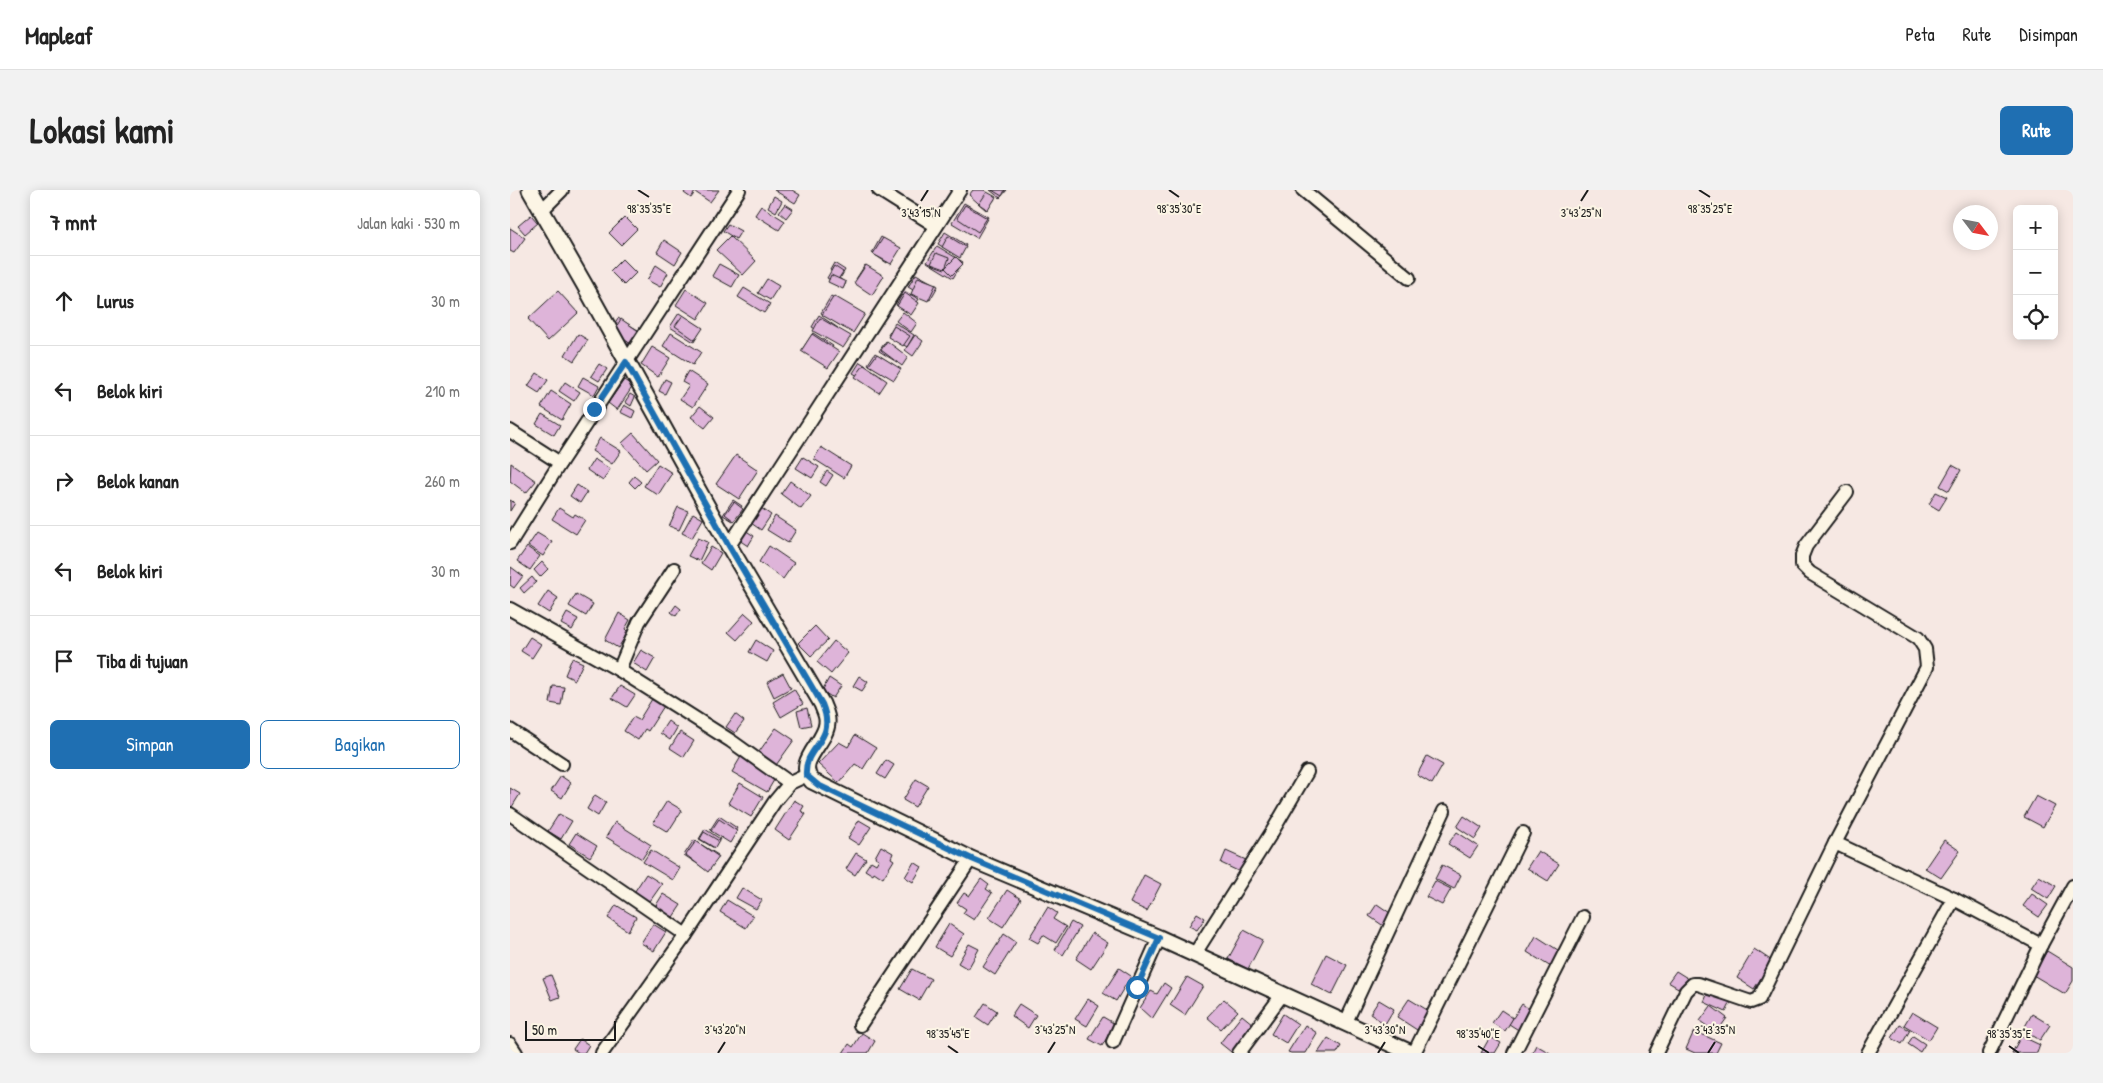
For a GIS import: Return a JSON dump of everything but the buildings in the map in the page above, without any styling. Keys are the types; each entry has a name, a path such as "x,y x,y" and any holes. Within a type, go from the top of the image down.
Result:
{"street":[{"path":"530,190 729,546 822,704 827,717 827,725 811,755 806,775"},
{"path":"542,210 562,190"},
{"path":"510,543 560,463 739,190"},
{"path":"879,190 936,226"},
{"path":"729,546 960,190"},
{"path":"1303,190 1409,278"},
{"path":"510,431 560,463"},
{"path":"1656,1053 1686,991 1693,984 1751,1002 1759,999 1836,843 1927,667 1925,649 1918,638 1810,573 1802,565 1802,556 1806,546 1847,492"},
{"path":"619,670 639,622 674,569"},
{"path":"510,610 619,670 731,741 790,784"},
{"path":"510,730 562,764"},
{"path":"1194,955 1272,832 1307,772"},
{"path":"602,1053 686,936 775,801 790,784 806,775"},
{"path":"806,775 818,785 972,859 1159,938 1412,1053 1522,833"},
{"path":"1346,1022 1444,811"},
{"path":"510,814 686,936"},
{"path":"1836,843 1954,898 2041,945"},
{"path":"860,1025 972,859"},
{"path":"1989,1053 2041,945 2073,886"},
{"path":"1868,1053 1954,898"},
{"path":"1514,1053 1583,917"},
{"path":"1113,1042 1159,938"},
{"path":"1239,1053 1282,995"},
{"path":"510,1044 516,1053"}],"route":[{"path":"594,409 626,362 729,546 822,704 827,717 827,725 811,755 806,775 818,785 972,859 1159,938 1137,987"}]}
